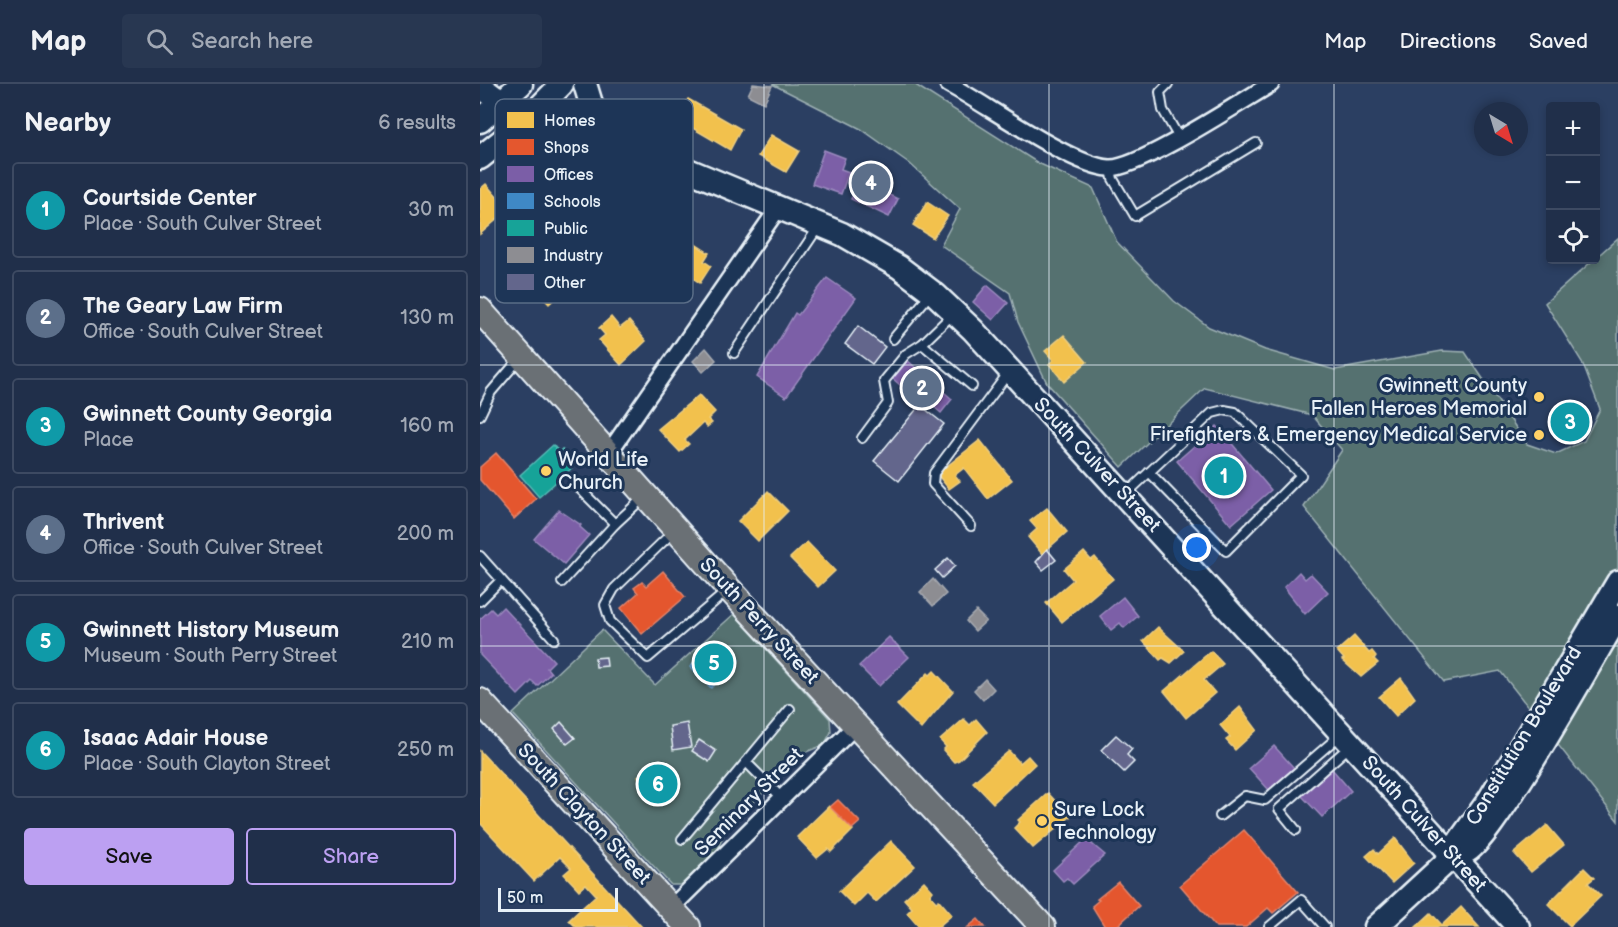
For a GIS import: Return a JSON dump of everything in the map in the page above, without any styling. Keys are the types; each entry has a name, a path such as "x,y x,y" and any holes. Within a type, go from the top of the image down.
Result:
{"main road":[{"name":"South Perry Street","path":"480,310 729,589 1043,927"},
{"name":"South Clayton Street","path":"480,701 688,927"}],"street":[{"path":"505,99 521,84"},
{"path":"547,99 562,84"},
{"path":"585,84 590,99"},
{"path":"948,84 1082,162 1111,169 1136,161 1271,84"},
{"path":"480,86 498,99"},
{"path":"480,121 495,108"},
{"path":"480,158 495,146"},
{"name":"South Culver Street","path":"693,172 820,224 899,267 955,312 1518,927"},
{"path":"608,454 779,207"},
{"name":"Constitution Boulevard","path":"1454,855 1460,840 1489,800 1618,582"},
{"name":"Constitution Boulevard","path":"1454,855 1471,850 1495,819 1618,616"},
{"name":"Seminary Street","path":"671,908 784,800 856,725"},
{"path":"1376,927 1454,855"}],"lane":[{"path":"1168,84 1160,92 1163,110 1179,138"},
{"path":"1111,169 1113,179 1136,216 1256,143"},
{"path":"734,353 820,224"},
{"path":"893,339 932,292"},
{"path":"862,438 888,403 884,381 906,354 922,344 955,312"},
{"path":"922,344 972,386"},
{"path":"480,414 491,392 521,357"},
{"path":"971,526 933,484 934,473 1010,371"},
{"path":"1124,496 1149,472 1212,413 1224,410 1235,411 1301,475 1226,551 1149,472"},
{"path":"576,484 615,524"},
{"path":"562,582 615,524 646,496"},
{"path":"676,529 614,589 605,605 610,621 648,658 729,589"},
{"path":"480,556 554,639"},
{"path":"480,601 501,580"},
{"path":"682,839 790,709"},
{"path":"1220,816 1245,796 1265,800 1347,739"},
{"path":"1296,830 1279,809 1347,739"},
{"path":"746,762 784,800"},
{"path":"1269,927 1301,900 1325,927"}],"green space":[{"path":"772,84 914,84 1038,163 1093,188 1117,242 1174,301 1209,327 1265,350 1335,370 1442,351 1465,352 1527,444 1556,454 1584,441 1600,409 1582,362 1545,303 1589,264 1600,264 1600,254 1618,238 1618,821 1500,671 1444,682 1304,507 1342,450 1312,415 1205,388 1122,467 1047,383 1018,322 1010,293 941,245 960,209 909,163 861,129"},
{"path":"734,614 830,719 831,732 824,745 801,754 725,831 718,849 686,882 682,885 671,885 513,714 602,630 655,685"}],"building: Homes":[{"path":"693,102 741,129 730,150 693,128"},
{"path":"771,135 799,151 786,172 758,156"},
{"path":"486,184 495,195 495,221 480,234 480,189"},
{"path":"927,202 948,216 933,238 913,225"},
{"path":"693,243 709,253 704,261 711,266 700,283 693,278"},
{"path":"611,317 620,328 629,321 646,341 621,365 599,340 605,335 599,328"},
{"path":"1064,335 1087,362 1064,382 1049,364 1053,360 1045,351"},
{"path":"699,395 715,412 708,419 712,423 707,427 703,423 685,440 689,444 680,452 658,429"},
{"path":"980,440 1012,480 988,499 964,468 955,475 960,481 949,489 937,474"},
{"path":"768,491 788,511 758,541 738,521"},
{"path":"1047,508 1067,532 1042,554 1028,537 1037,529 1030,521"},
{"path":"807,542 835,571 818,587 790,558"},
{"path":"1084,552 1091,560 1095,557 1113,579 1062,622 1046,603 1073,580 1064,569"},
{"path":"1158,627 1184,651 1171,663 1163,658 1160,660 1143,641"},
{"path":"1354,636 1369,653 1372,651 1378,663 1361,677 1342,660 1344,659 1337,651"},
{"path":"1211,651 1223,664 1204,680 1215,693 1186,718 1164,691"},
{"path":"934,671 953,691 921,729 897,705 928,673 930,675"},
{"path":"1401,678 1415,698 1396,716 1379,697"},
{"path":"1240,707 1257,730 1235,750 1226,740 1230,737 1220,725"},
{"path":"964,719 970,725 976,719 987,732 959,760 954,762 943,750 946,747 940,740"},
{"path":"480,751 642,927 576,927 569,920 596,895 586,884 579,890 564,874 571,868 560,857 534,881 480,823"},
{"path":"1009,751 1020,763 1028,756 1035,764 993,803 973,782"},
{"path":"661,762 678,792 655,806 638,776"},
{"name":"Sure Lock Technology","path":"1048,793 1070,817 1033,848 1014,828 1020,822 1018,820"},
{"path":"829,806 853,830 831,852 828,849 817,858 797,837"},
{"path":"1547,825 1564,845 1531,872 1514,853"},
{"path":"1395,838 1414,863 1392,883 1366,856 1374,849 1378,854"},
{"path":"891,841 915,866 876,902 867,893 854,906 839,891"},
{"path":"1584,868 1594,878 1588,883 1601,896 1570,926 1548,904"},
{"path":"924,881 933,891 930,895 936,902 939,900 952,915 938,927 919,927 907,913 912,908 904,899"},
{"path":"1461,907 1479,927 1416,927 1431,913 1442,925"}],"building: Shops":[{"path":"496,453 536,499 514,519 480,480 480,467"},
{"path":"663,571 685,597 642,634 621,608 638,593 634,588 642,582 646,586"},
{"path":"838,800 860,822 852,829 830,807"},
{"path":"1244,830 1298,892 1273,913 1268,908 1246,927 1216,927 1180,885"},
{"path":"1118,882 1139,906 1117,926 1105,927 1092,906"},
{"path":"978,919 985,927 968,927"}],"building: Offices":[{"path":"824,150 845,158 841,169 849,172 841,194 812,184"},
{"path":"867,165 888,175 881,191 898,199 889,217 851,199"},
{"path":"827,278 856,298 786,397 757,377 795,313 798,315"},
{"path":"987,285 1008,303 993,320 973,302"},
{"path":"907,360 952,399 941,413 927,401 923,405 892,378"},
{"path":"1217,426 1271,490 1231,525 1177,461"},
{"path":"559,510 581,525 580,527 589,535 564,564 534,539"},
{"path":"1299,572 1305,579 1311,574 1328,592 1305,614 1284,587"},
{"path":"1123,597 1138,616 1124,628 1120,623 1111,630 1100,616"},
{"path":"503,607 554,661 547,668 551,673 537,686 532,681 518,695 480,655 480,619 491,609 496,614"},
{"path":"889,637 909,657 879,686 859,666"},
{"path":"1274,746 1294,768 1269,790 1249,768"},
{"path":"1332,769 1351,791 1322,817 1302,796"},
{"path":"1086,839 1105,855 1073,884 1067,878 1063,881 1053,870"}],"building: Schools":[{"path":"719,639 739,660 711,688 690,667"}],"building: Public":[{"name":"World Life Church","path":"553,445 559,452 562,449 573,467 539,497 520,475"}],"building: Industry":[{"path":"753,84 772,86 764,103 748,95"},
{"path":"706,348 716,360 703,372 693,361"},
{"path":"933,579 946,594 933,606 920,592"},
{"path":"976,611 986,621 975,631 966,621"},
{"path":"985,679 994,689 983,700 974,690"}],"building: Other":[{"path":"858,326 885,347 872,364 845,344"},
{"path":"920,405 944,424 899,481 874,461"},
{"path":"1047,549 1056,560 1043,570 1036,562"},
{"path":"948,558 955,566 942,578 935,570"},
{"path":"606,657 607,666 596,667 595,658"},
{"path":"561,722 575,738 567,744 554,729"},
{"path":"687,723 691,747 673,750 670,726"},
{"path":"1116,735 1132,749 1127,755 1134,762 1124,772 1101,750"},
{"path":"699,740 716,751 709,762 692,751"}],"place":[{"name":"Thrivent","path":"871,183"},
{"name":"The Geary Law Firm","path":"922,388"},
{"name":"Gwinnett County Fallen Heroes Memorial","path":"1539,397"},
{"name":"Gwinnett County Georgia","path":"1570,422"},
{"name":"Firefighters & Emergency Medical Service","path":"1539,435"},
{"name":"World Life Church","path":"546,471"},
{"name":"Courtside Center","path":"1224,476"},
{"name":"Gwinnett History Museum","path":"714,663"},
{"name":"Isaac Adair House","path":"658,784"},
{"name":"Sure Lock Technology","path":"1042,821"}]}
